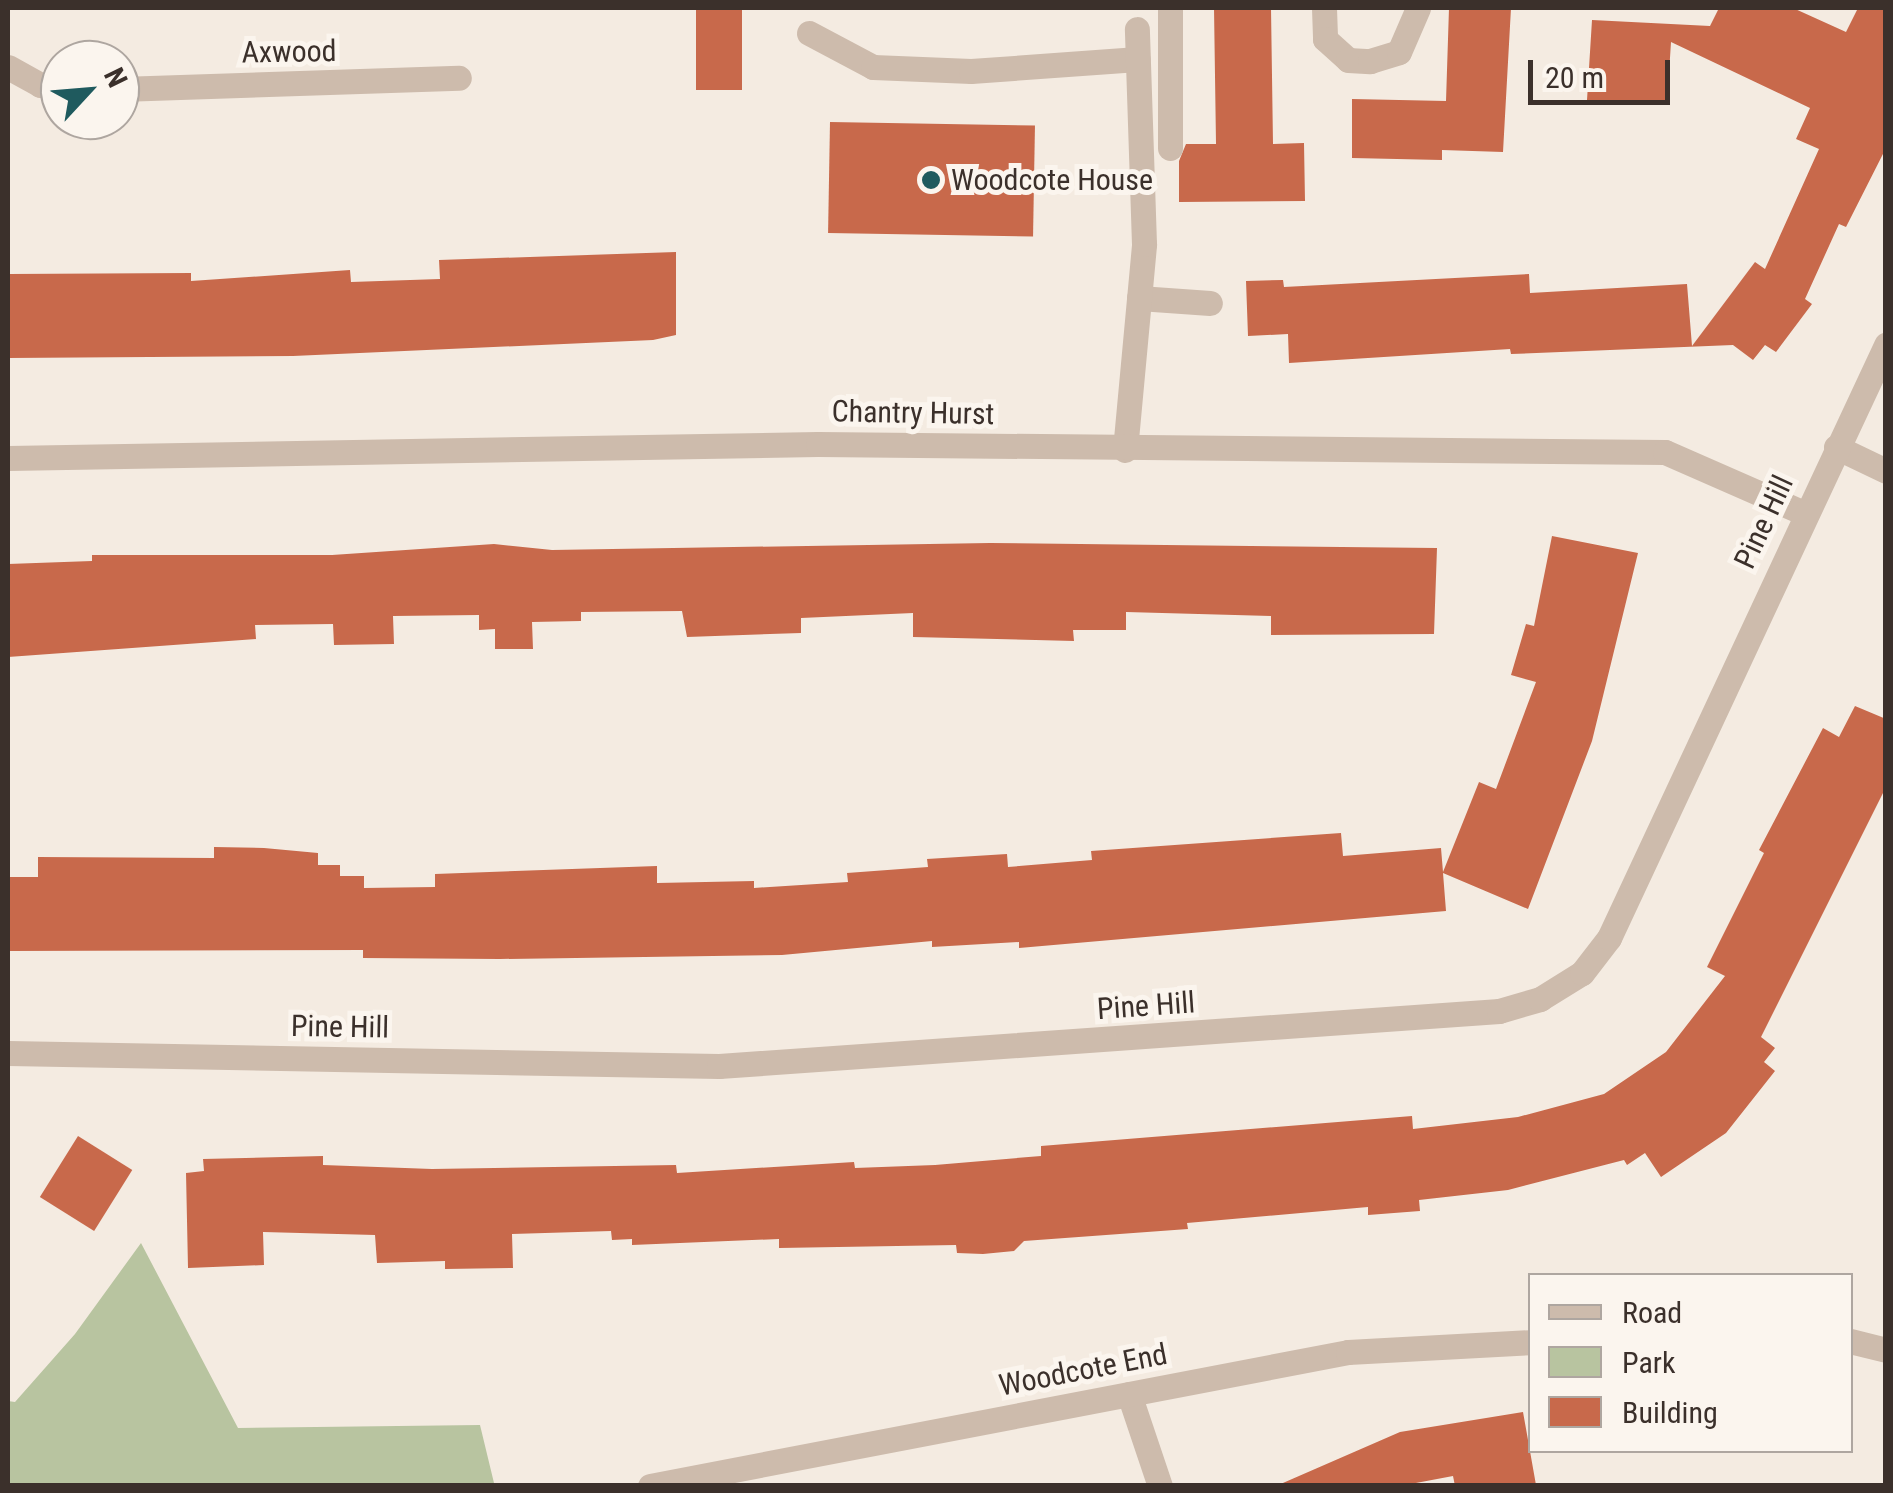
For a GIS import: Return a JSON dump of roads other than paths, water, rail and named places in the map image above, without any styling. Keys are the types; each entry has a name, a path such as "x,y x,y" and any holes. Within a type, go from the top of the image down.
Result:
{"street":[{"path":"1170,8 1170,148"},
{"path":"1324,8 1325,39 1348,60 1370,61 1398,52 1418,8"},
{"path":"1125,450 1144,244 1138,28"},
{"path":"809,33 872,67 970,71 1138,59"},
{"path":"8,68 40,85"},
{"name":"Axwood","path":"140,88 459,78"},
{"path":"1139,298 1210,303"},
{"name":"Pine Hill","path":"8,1052 719,1066 1499,1011 1540,999 1582,973 1608,938 1804,512 1886,345"},
{"name":"Chantry Hurst","path":"8,458 818,444 1125,450 1665,452 1804,512"},
{"path":"1836,447 1886,471"},
{"name":"Woodcote End","path":"653,1485 1348,1352 1528,1342"},
{"path":"1853,1342 1886,1350"},
{"path":"1130,1394 1160,1486"}],"place":[{"name":"Woodcote House","path":"931,180"}]}
